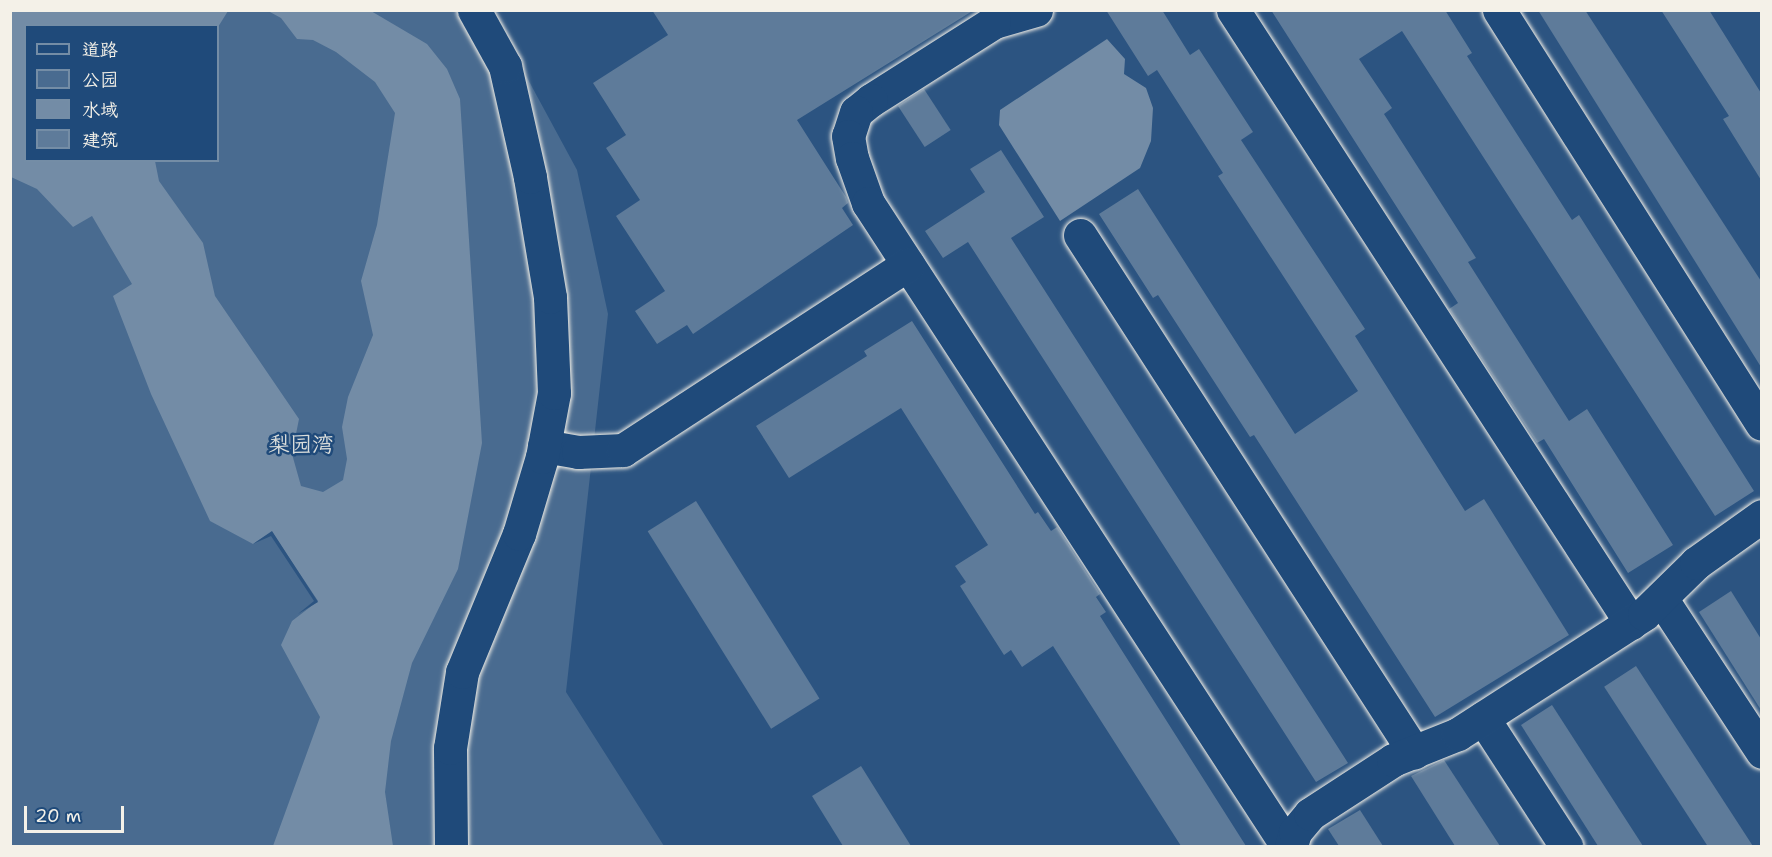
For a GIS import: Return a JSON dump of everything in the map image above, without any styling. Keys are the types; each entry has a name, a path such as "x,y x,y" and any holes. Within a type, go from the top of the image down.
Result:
{"street":[{"path":"451,846 450,748 462,672 519,534 544,446 554,393 550,297 506,66 474,10"},
{"path":"1036,10 994,22 856,112 848,136 859,181 908,264 1289,846"},
{"path":"1233,10 1631,622"},
{"path":"1499,10 1761,424"},
{"path":"1080,235 1414,752"},
{"path":"544,446 578,452 622,450 908,264"},
{"path":"1289,846 1294,832 1310,814 1393,760 1483,718 1631,622 1661,598 1696,563 1761,516"},
{"path":"1661,598 1761,752"},
{"path":"1483,718 1566,846"}],"green space":[{"name":"梨园湾","path":"10,11 491,11 577,170 608,314 566,692 664,846 11,846"}],"water":[{"path":"11,11 228,11 219,25 24,24 24,162 155,162 159,181 203,243 215,296 299,419 292,454 301,486 323,492 343,480 347,459 342,427 348,397 373,335 361,281 377,225 395,113 375,82 336,52 313,40 297,39 281,18 268,11 371,11 427,44 447,69 460,99 482,443 458,569 412,663 391,741 385,792 393,846 273,846 320,717 281,645 292,621 318,601 272,532 253,544 210,521 151,394 113,296 132,284 92,216 73,227 37,189 11,177"},
{"path":"1107,39 1125,59 1124,74 1146,88 1153,108 1151,141 1140,168 1060,221 999,125 1000,110"}],"pier":[{"path":"272,531 318,602 298,614 314,601 271,536 253,544"}],"building":[{"path":"652,10 974,10 797,120 846,197 848,203 842,208 853,225 693,334 687,325 657,344 635,311 665,291 616,216 640,200 606,148 626,135 593,83 668,35"},
{"path":"1106,10 1162,10 1190,55 1199,49 1253,132 1241,140 1365,329 1355,336 1465,511 1484,499 1569,635 1435,717 1254,435 1250,437 1158,295 1153,298 1099,214 1138,189 1295,434 1358,391 1218,176 1223,173 1157,70 1148,76"},
{"path":"1271,10 1445,10 1472,53 1467,56 1572,220 1579,215 1754,491 1715,516 1402,31 1359,59 1392,108 1384,114 1476,258 1468,262 1569,421 1587,409 1673,545 1628,573 1544,439 1537,443 1449,309 1458,303"},
{"path":"1538,10 1585,10 1761,281 1761,367"},
{"path":"1661,10 1709,10 1761,93 1761,180 1723,119 1729,116"},
{"path":"924,89 951,130 925,147 898,106"},
{"path":"1001,150 1044,217 1011,238 1348,763 1316,782 968,242 943,258 925,231 985,192 970,169"},
{"path":"912,321 1035,514 1038,512 1051,531 1057,527 1100,594 1096,597 1106,612 1100,616 1246,846 1181,846 1053,646 1022,667 1011,650 1004,655 960,586 966,582 955,566 988,545 901,408 789,478 756,426 867,356 864,351"},
{"path":"696,501 819,699 771,729 648,531"},
{"path":"1731,591 1761,639 1761,710 1699,612"},
{"path":"1636,666 1753,845 1708,846 1604,687"},
{"path":"1552,705 1643,846 1598,846 1521,725"},
{"path":"1444,760 1500,846 1455,846 1411,776"},
{"path":"861,766 911,846 843,846 812,796"},
{"path":"1360,810 1383,846 1339,846 1328,829"}]}
